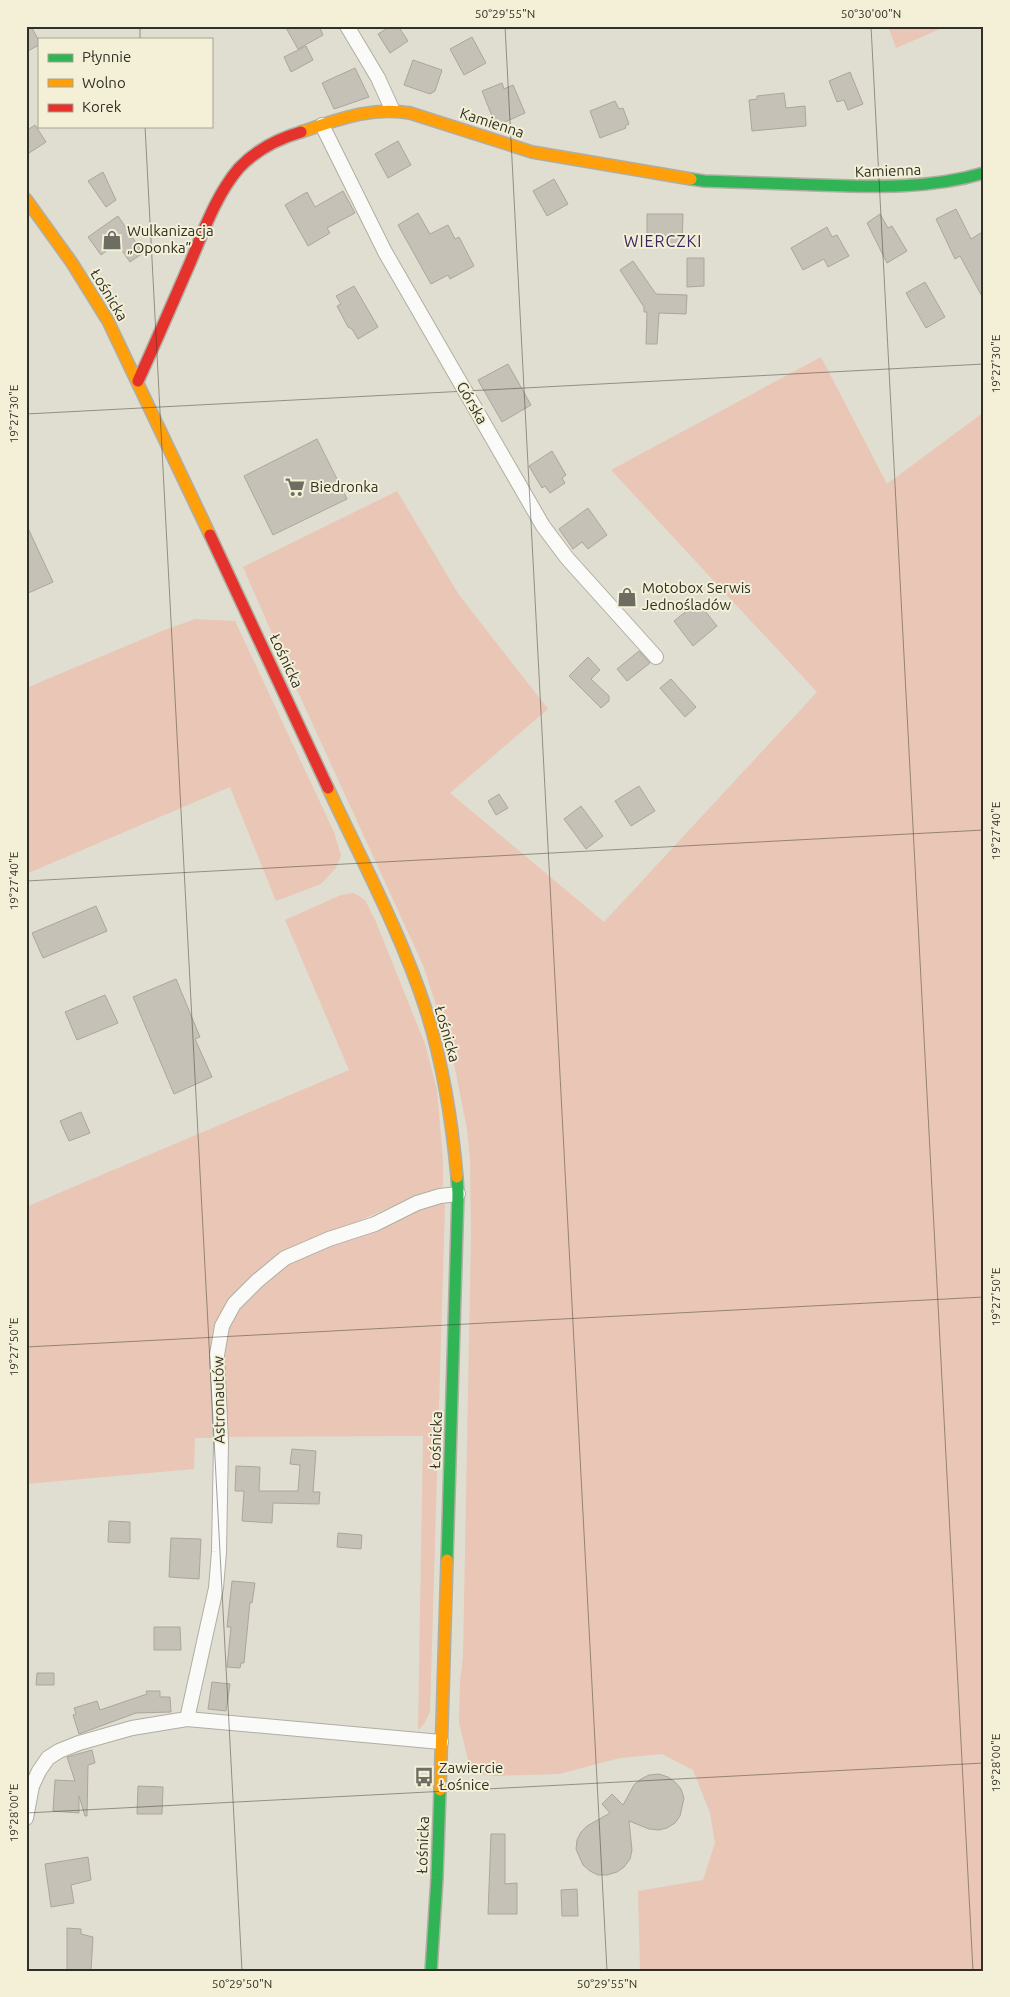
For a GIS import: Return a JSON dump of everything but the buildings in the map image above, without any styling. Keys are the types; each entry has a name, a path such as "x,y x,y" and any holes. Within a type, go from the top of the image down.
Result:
{"street":[{"path":"347,26 378,78 392,109"},
{"name":"Kamienna","path":"138,381 207,225 224,192 236,174 260,150 283,139 366,112 392,109 532,152 704,181 866,187 906,186 961,180 984,173"},
{"name":"Górska","path":"322,125 385,252 543,526 567,558 656,657"},
{"name":"Łośnicka","path":"26,199 72,263 108,321 138,381 398,938 429,1020 445,1081 455,1154 458,1194 437,1878 431,1971"},
{"name":"Astronautów","path":"187,1719 216,1588 220,1552 221,1443 217,1355 222,1326 234,1304 257,1281 285,1258 329,1239 375,1224 417,1203 440,1196 458,1194"},
{"path":"26,1818 32,1786 48,1758 59,1751 79,1743 132,1728 187,1719 441,1742"}],"shaded area":[{"path":"888,26 947,26 896,48"},
{"path":"821,357 887,484 984,412 984,1971 640,1971 638,1891 703,1880 715,1843 710,1813 693,1770 662,1754 620,1758 559,1774 493,1776 471,1773 459,1722 463,1656 471,1235 470,1160 467,1129 452,1054 423,965 292,679 243,567 397,491 459,595 548,709 450,793 604,922 817,692 611,470"},
{"path":"195,619 235,621 334,832 341,856 335,869 321,884 276,901 230,787 26,874 26,688"},
{"path":"354,893 365,900 376,922 425,1044 437,1090 443,1161 442,1188 433,1193 400,1203 289,1251 228,1304 213,1377 212,1438 195,1438 194,1469 26,1484 26,1207 349,1070 285,920 341,895"},
{"path":"442,1201 445,1205 430,1712 424,1724 418,1730 423,1436 225,1437 224,1365 227,1337 239,1307 265,1280 298,1259 395,1217"}],"traffic: fast":[{"path":"691,179 839,186 902,186 943,182 984,173"},
{"path":"447,1560 457,1177"},
{"path":"431,1971 440,1790"}],"traffic: slow":[{"path":"301,132 354,115 396,111 410,113 532,152 691,179"},
{"path":"26,199 72,263 108,321 210,535"},
{"path":"328,788 393,925 426,1010 446,1093 457,1177"},
{"path":"440,1790 447,1560"}],"traffic: jam":[{"path":"138,381 211,213 231,178 239,168 260,151 275,142 301,132"},
{"path":"210,535 328,788"}],"place":[{"name":"Wulkanizacja „Oponka”","path":"112,240"},
{"name":"Biedronka","path":"295,487"},
{"name":"Motobox Serwis Jednośladów","path":"627,597"},
{"name":"Zawiercie Łośnice","path":"424,1777"}],"district":[{"name":"WIERCZKI","path":"663,241"}]}
